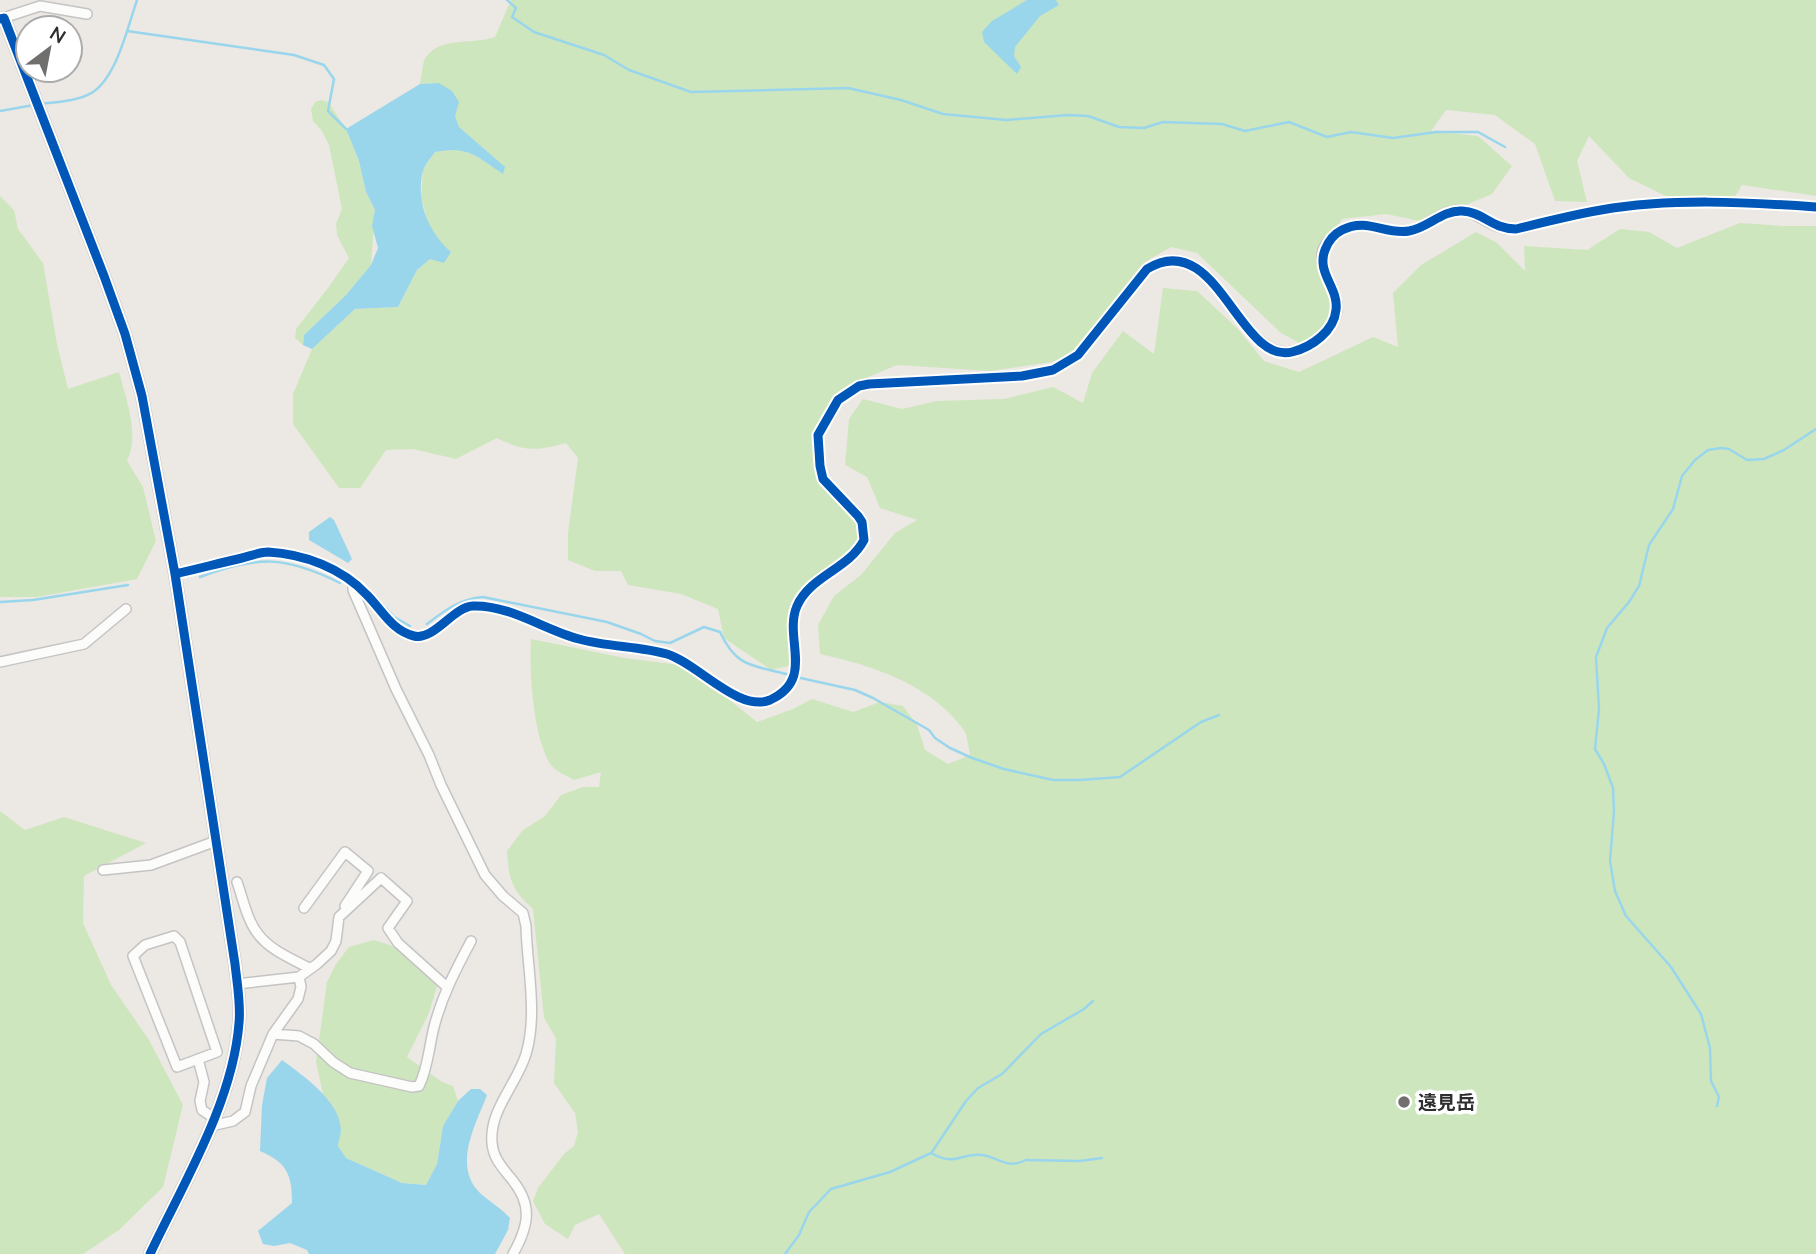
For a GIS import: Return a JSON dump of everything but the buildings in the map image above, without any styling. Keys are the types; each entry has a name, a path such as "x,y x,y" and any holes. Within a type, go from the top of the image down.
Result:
{"street":[{"path":"87,14 40,6 2,18 125,334 144,407 175,574 237,984 240,1022 233,1067 213,1122 150,1254"},
{"path":"1755,202 1816,207"},
{"path":"175,574 266,552 320,563 353,582 368,595 388,622 411,636 417,637 436,629 457,612 471,606 496,609 578,639 668,654 684,661 742,700 763,703 785,690 797,666 794,620 799,602 812,587 850,559 864,540 862,523 858,516 823,480 820,466 818,435 832,408 847,393 869,384 1022,376 1053,370 1078,355 1087,346 1147,269 1158,262 1170,260 1182,260 1203,273 1265,344 1283,352 1292,352 1319,339 1328,330 1336,310 1322,259 1326,246 1340,231 1363,224 1400,232 1411,231 1453,211 1471,212 1495,226 1516,229 1622,207"},
{"path":"353,582 353,590 396,689 485,876 523,913 532,1023 526,1056 500,1106 493,1127 492,1143 499,1164 517,1185 526,1203 527,1222 513,1254"},
{"path":"0,662 84,644 126,610"},
{"path":"103,870 151,865 216,841"},
{"path":"237,984 299,977 317,964 331,951 336,941 339,916 368,871 345,852 304,908"},
{"path":"339,916 381,878 407,901 388,928 398,943 447,987"},
{"path":"237,882 250,920 258,934 276,949 309,968"},
{"path":"174,936 180,942 217,1052 198,1059 177,1067 132,956 145,945 174,936"},
{"path":"273,1034 299,1036 314,1044 350,1073 412,1087 419,1086 447,987 471,941"},
{"path":"213,1122 233,1121 245,1112 251,1086 273,1034 298,999 301,987 299,977"},
{"path":"198,1059 204,1082 200,1101 202,1110 213,1122"}],"green space":[{"path":"511,0 1816,0 1816,196 1742,185 1732,201 1682,204 1629,178 1589,136 1577,161 1587,202 1555,201 1535,144 1495,115 1446,110 1431,131 1478,136 1512,166 1492,194 1425,222 1386,214 1342,219 1322,253 1337,310 1322,332 1301,344 1281,333 1197,253 1171,247 1145,262 1075,353 1052,362 990,371 897,365 861,380 828,406 817,436 821,484 845,508 861,531 861,550 815,587 798,610 797,664 771,670 724,638 718,609 681,594 628,585 621,571 595,571 568,560 568,533 578,458 566,443 531,449 497,438 456,459 413,449 386,450 360,488 339,488 293,424 293,394 312,349 355,309 398,307 417,270 430,259 451,252 436,240 421,197 423,169 435,152 456,150 471,154 503,173 504,167 459,127 439,83 420,84 425,59 432,50 449,44 495,37"},
{"path":"315,102 328,102 346,129 359,161 366,192 375,210 371,265 346,295 304,335 303,345 295,338 296,329 349,258 337,235 336,224 342,209 329,145 313,121 311,109"},
{"path":"0,196 14,210 18,229 43,263 68,389 119,372 132,429 131,451 127,461 143,487 156,541 137,579 37,597 0,597"},
{"path":"1740,223 1816,226 1816,1254 625,1254 599,1214 575,1225 568,1239 545,1224 533,1201 538,1188 564,1154 574,1146 578,1132 575,1113 554,1083 556,1038 544,1018 533,909 512,883 507,851 523,830 545,816 561,795 583,787 599,787 601,772 574,780 551,765 536,722 531,639 625,658 687,666 757,722 812,699 853,712 880,702 903,706 917,725 925,750 948,764 970,755 967,738 963,729 934,700 917,688 879,671 820,654 818,625 834,596 861,575 895,533 917,520 880,508 867,477 845,465 849,419 863,399 902,409 937,401 1004,399 1053,387 1083,403 1092,373 1123,331 1154,354 1163,288 1197,291 1237,328 1264,361 1299,372 1373,337 1398,347 1393,293 1421,265 1476,232 1497,243 1525,271 1524,246 1587,250 1620,229 1649,232 1677,248"},
{"path":"0,811 25,830 64,817 146,843 84,876 83,923 111,985 149,1040 183,1105 163,1187 119,1230 83,1254 0,1254"},
{"path":"374,940 396,947 411,956 437,986 429,1013 407,1057 442,1082 453,1086 458,1101 443,1126 437,1164 426,1185 402,1183 346,1158 338,1146 330,1102 323,1094 316,1062 327,982 349,947"}],"water":[{"path":"1027,0 1056,0 1059,5 1040,16 1015,47 1014,56 1021,67 1017,74 984,42 982,32 992,21"},
{"path":"439,83 452,91 459,102 455,116 459,127 505,167 503,174 472,154 456,150 435,152 423,171 421,194 430,226 451,252 444,263 430,259 417,270 398,307 355,309 312,349 303,345 304,335 346,295 371,265 378,248 372,226 375,210 366,192 359,161 346,129 420,84"},
{"path":"330,517 334,520 352,559 348,563 309,540 309,532"},
{"path":"282,1060 319,1090 334,1109 341,1130 338,1146 346,1158 402,1183 426,1185 437,1164 443,1126 458,1101 471,1089 480,1089 487,1095 473,1132 467,1158 472,1182 480,1193 510,1218 508,1230 495,1254 309,1254 307,1250 290,1243 274,1246 263,1244 258,1231 292,1203 291,1184 286,1171 276,1160 260,1151 262,1105 267,1078"}],"waterway":[{"path":"40,104 81,97 101,85 121,50 137,0"},
{"path":"507,0 516,8 512,17 534,32 604,55 629,70 691,92 848,88 901,100 943,114 1006,120 1068,115 1088,116 1119,127 1144,128 1163,122 1222,124 1245,131 1289,122 1327,137 1351,132 1393,138 1436,132 1478,132 1505,147"},
{"path":"127,31 294,55 324,65 334,79 328,111 346,129"},
{"path":"0,111 34,105"},
{"path":"1717,1106 1719,1097 1711,1081 1710,1048 1701,1014 1671,967 1626,916 1615,891 1610,861 1613,788 1595,749 1599,709 1596,657 1607,628 1639,586 1649,545 1673,509 1682,476 1695,460 1708,450 1721,448 1729,449 1747,460 1764,459 1784,450 1816,429"},
{"path":"200,577 238,565 271,562 303,567 340,583"},
{"path":"0,602 33,600 128,585"},
{"path":"372,593 394,617 410,626"},
{"path":"427,624 453,606 483,597 607,622 655,641 670,643 704,627 720,632 733,653 748,664 790,675"},
{"path":"796,677 855,690 929,730 935,738 950,748 1004,769 1053,780 1120,777 1201,722 1219,715"},
{"path":"932,1152 966,1101 978,1088 1002,1074 1041,1034 1093,1001"},
{"path":"785,1254 799,1235 809,1212 831,1189 890,1172 931,1153 946,1159 982,1155 1013,1164 1026,1160 1080,1161 1102,1158"}],"tunnel":[{"path":"1622,207 1673,203 1755,203"}],"cycle path":[{"path":"0,19 4,18 104,276 125,334 142,396 175,574 235,964 239,1016 235,1053 227,1083 205,1142 150,1254"},
{"path":"175,574 262,553 282,553 309,559 346,577 367,595 393,625 414,636 429,634 466,608 473,606 501,609 579,639 667,654 745,700 770,700 784,691 792,681 796,657 793,631 797,606 811,587 849,558 864,540 862,522 858,516 823,479 818,435 838,400 859,386 1022,376 1053,370 1078,355 1147,269 1171,261 1192,266 1210,280 1257,338 1273,350 1300,350 1321,337 1334,318 1336,302 1325,273 1323,258 1332,238 1351,226 1409,231 1455,211 1470,212 1500,226 1516,229 1590,212 1681,202 1816,207"}],"place":[{"name":"遠見岳","path":"1404,1102"}]}
